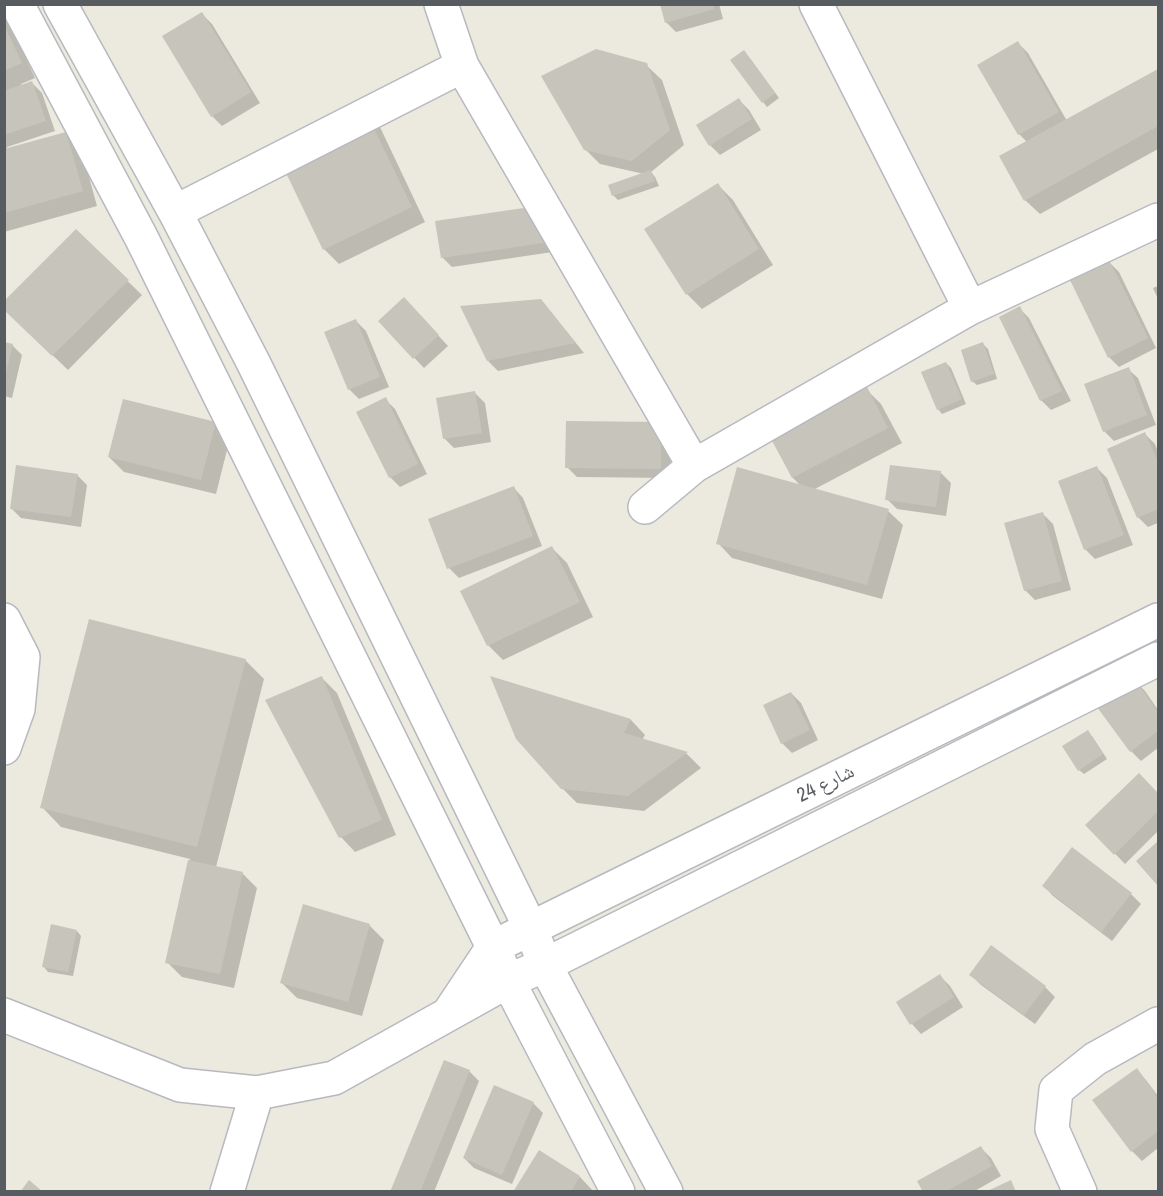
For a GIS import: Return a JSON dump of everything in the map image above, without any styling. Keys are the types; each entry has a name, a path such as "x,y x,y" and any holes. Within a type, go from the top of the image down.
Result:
{"street":[{"path":"17,4 141,237 508,981 618,1191"},
{"path":"60,4 176,212 254,362 531,928 545,965 666,1191"},
{"path":"441,4 462,66 694,466"},
{"path":"816,4 970,308"},
{"path":"176,212 462,66"},
{"path":"645,507 694,466 970,308 1158,220"},
{"path":"4,620 23,657 18,709 4,748"},
{"name":"شارع 24","path":"493,947 1158,620"},
{"name":"شارع 24","path":"4,1015 180,1085 257,1093 334,1078 508,981 545,965 1158,659"},
{"path":"449,1013 493,947"},
{"path":"1080,1191 1052,1129 1056,1090 1095,1059 1158,1024"},
{"path":"227,1191 257,1093"}],"building":[{"path":"660,4 713,4 714,9 665,23"},
{"path":"202,12 251,92 211,117 162,36"},
{"path":"4,25 22,63 4,71"},
{"path":"1018,41 1059,112 1018,135 977,65"},
{"path":"596,49 647,63 670,130 632,161 584,150 541,76"},
{"path":"744,50 775,93 762,103 730,60"},
{"path":"1158,69 1158,126 1024,201 999,156"},
{"path":"32,81 46,121 4,135 4,91"},
{"path":"739,98 752,119 709,146 696,125"},
{"path":"364,108 412,207 323,250 275,150"},
{"path":"66,132 83,191 4,213 4,149"},
{"path":"651,170 655,181 612,196 608,185"},
{"path":"718,183 759,249 686,295 644,229"},
{"path":"544,205 550,242 441,258 435,221"},
{"path":"76,229 129,280 52,356 4,310 4,301"},
{"path":"1109,260 1148,338 1108,358 1070,280"},
{"path":"404,297 439,335 413,359 378,321"},
{"path":"541,299 576,343 487,361 460,306"},
{"path":"1020,306 1062,391 1040,401 999,317"},
{"path":"356,319 380,377 348,390 324,332"},
{"path":"4,342 13,344 5,376 4,375"},
{"path":"983,342 994,374 971,382 961,350"},
{"path":"946,362 962,399 937,410 921,372"},
{"path":"1129,367 1147,415 1103,432 1084,384"},
{"path":"867,387 888,428 792,478 770,437"},
{"path":"475,391 482,433 443,439 436,398"},
{"path":"386,397 418,464 389,478 356,412"},
{"path":"123,399 216,422 201,480 108,457"},
{"path":"566,421 661,422 661,469 565,468"},
{"path":"1145,432 1158,462 1158,509 1137,518 1107,449"},
{"path":"16,465 78,474 71,517 10,509"},
{"path":"890,465 941,471 936,507 885,500"},
{"path":"1097,466 1124,535 1084,550 1058,481"},
{"path":"737,467 889,509 867,585 716,544"},
{"path":"514,486 533,536 447,569 428,519"},
{"path":"1043,512 1062,581 1024,591 1004,523"},
{"path":"552,546 580,602 487,646 460,591"},
{"path":"89,619 246,659 197,847 40,808"},
{"path":"322,676 382,820 339,838 265,700"},
{"path":"490,676 631,719 624,733 688,752 628,796 561,789 516,739"},
{"path":"1135,680 1158,712 1158,731 1130,752 1097,707"},
{"path":"791,692 810,730 781,744 763,705"},
{"path":"1088,730 1103,754 1078,771 1062,746"},
{"path":"1139,773 1158,793 1158,811 1114,855 1085,825"},
{"path":"1158,841 1158,886 1136,861"},
{"path":"1072,847 1132,893 1101,932 1042,886"},
{"path":"188,860 243,872 220,974 165,963"},
{"path":"303,904 370,924 348,1002 280,983"},
{"path":"51,924 77,930 68,972 42,967"},
{"path":"991,945 1046,986 1024,1015 969,975"},
{"path":"940,974 954,997 910,1025 896,1002"},
{"path":"444,1060 470,1070 420,1192 390,1192"},
{"path":"1137,1068 1158,1098 1158,1131 1131,1152 1092,1100"},
{"path":"494,1085 534,1102 502,1175 463,1158"},
{"path":"981,1146 992,1166 945,1192 923,1192 917,1181"},
{"path":"539,1150 580,1176 571,1192 513,1192"},
{"path":"29,1180 43,1192 20,1192"},
{"path":"1011,1180 1016,1192 985,1192"}]}
